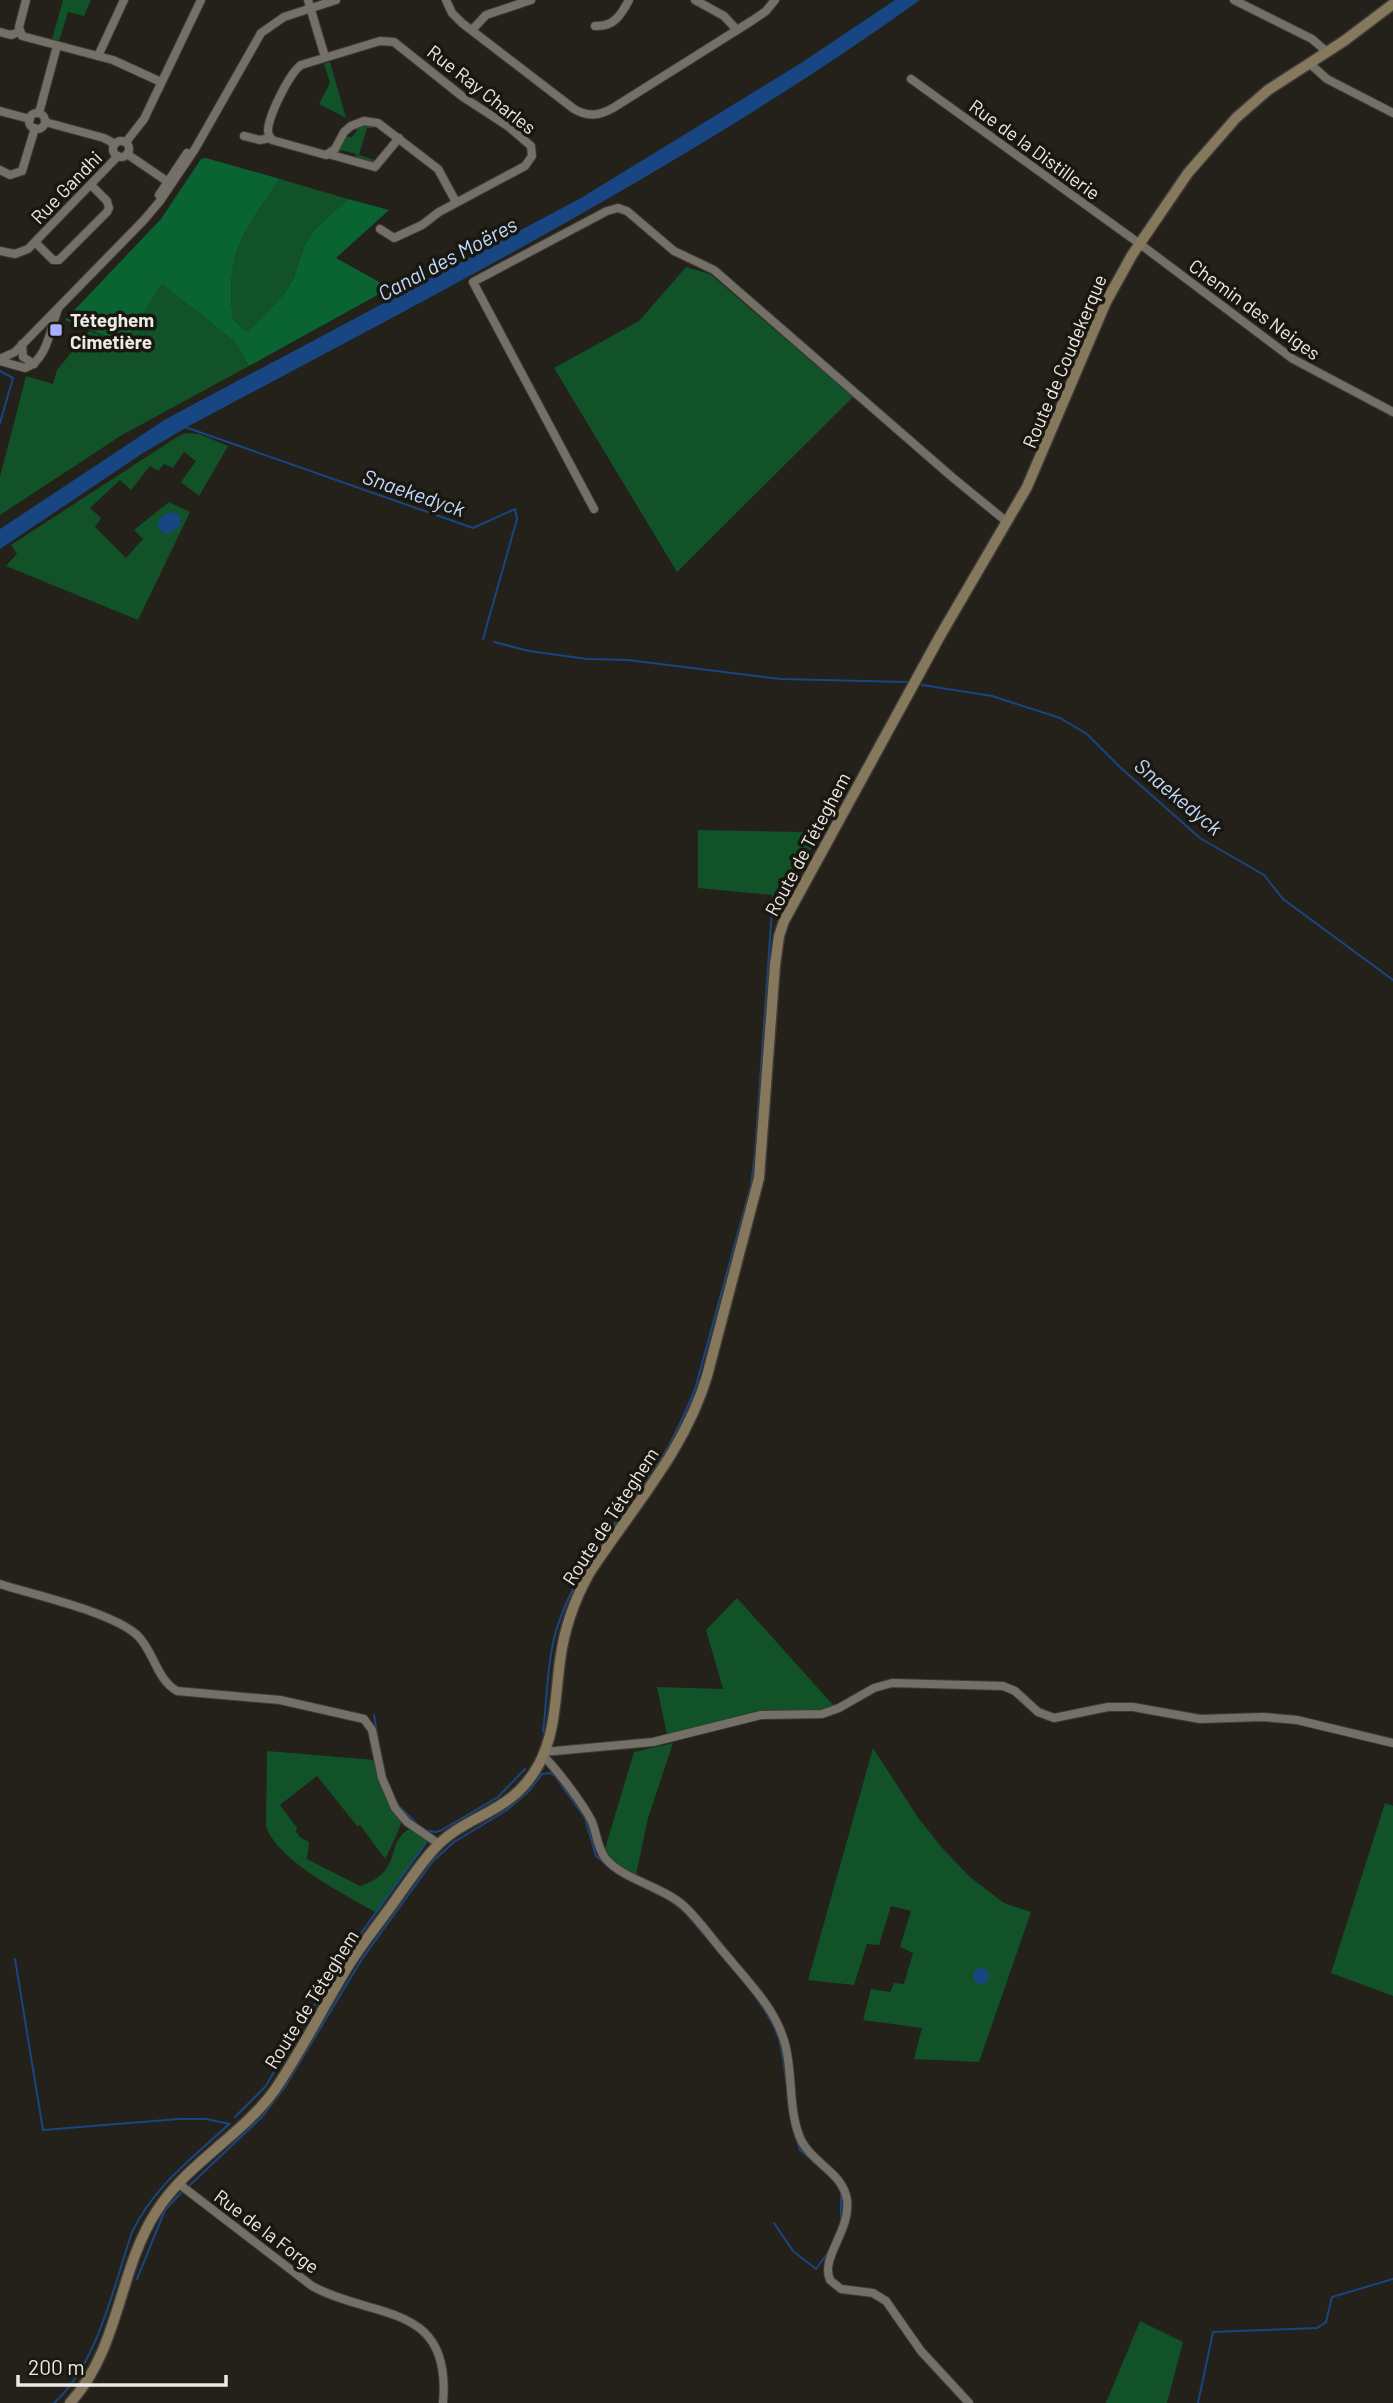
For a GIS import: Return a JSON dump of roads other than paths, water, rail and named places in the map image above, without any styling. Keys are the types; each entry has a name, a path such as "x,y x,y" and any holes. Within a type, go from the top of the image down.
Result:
{"main road":[{"name":"Route de Coudekerque","path":"910,690 1036,469 1108,297 1188,173 1223,132 1260,96 1364,28 1393,4"},
{"name":"Route de Téteghem","path":"70,2403 88,2381 101,2357 147,2227 160,2204 270,2096 352,1960 439,1844 512,1798 532,1775 544,1754 552,1725 563,1640 578,1594 590,1572 677,1445 707,1376 759,1178 775,965 781,931 793,904 910,690"}],"street":[{"path":"19,32 26,0"},
{"path":"98,56 124,0"},
{"path":"126,142 144,120 201,0"},
{"path":"0,360 13,354 148,217 203,135 261,33 280,19 309,4 336,0"},
{"path":"446,0 453,15 574,109 591,115 610,110 763,13 775,0"},
{"path":"472,30 486,15 531,0"},
{"path":"595,26 605,26 616,20 629,0"},
{"path":"695,0 722,15 737,30"},
{"path":"1234,0 1312,39 1327,52"},
{"path":"270,138 268,131 273,112 294,71 301,65 325,57 309,4"},
{"path":"0,32 11,35 19,32"},
{"path":"19,32 23,37 117,61 161,82"},
{"name":"Rue Ray Charles","path":"325,57 383,40 394,41 467,100 530,144 532,156 525,166 456,202 422,225 398,238 391,238 380,229"},
{"path":"39,113 57,46"},
{"path":"1308,63 1327,79 1393,113"},
{"name":"Rue de la Distillerie","path":"911,79 1140,244"},
{"path":"0,111 30,119"},
{"path":"39,113 34,114 30,124 35,128 41,127 45,122"},
{"path":"39,113 45,122"},
{"path":"328,154 335,149 345,130 361,121 380,124 438,169 456,202"},
{"path":"45,122 104,138 115,144"},
{"path":"0,170 12,175 23,169 35,128"},
{"path":"244,136 260,141 270,138 282,144 375,167 399,138"},
{"path":"119,141 126,142 129,148 127,154 118,156 113,151 115,144 119,141"},
{"name":"Rue Gandhi","path":"127,154 170,183"},
{"name":"Rue Gandhi","path":"0,251 19,253 35,243 118,156"},
{"path":"35,243 55,260 60,260 71,249 109,209 107,201 91,185"},
{"path":"594,509 473,282 607,211 618,208 627,211 674,251 714,270 1007,522"},
{"name":"Chemin des Neiges","path":"1140,244 1293,359 1393,412"},
{"path":"0,360 23,368 34,364 40,358 60,307"},
{"path":"22,344 24,359 34,364"},
{"path":"0,1584 93,1613 128,1628 144,1642 164,1680 177,1691 280,1700 364,1719 372,1730 382,1778 395,1808 407,1822 439,1844"},
{"path":"544,1754 653,1742 761,1715 822,1714 835,1710 879,1686 906,1682 1003,1686 1018,1694 1038,1712 1054,1718 1104,1708 1133,1707 1195,1718 1257,1717 1297,1720 1393,1743"},
{"path":"544,1754 587,1812 600,1847 608,1860 681,1903 771,2012 787,2049 801,2139 811,2154 839,2181 846,2196 844,2227 827,2263 830,2280 841,2289 873,2293 886,2301 921,2351 969,2403"},
{"name":"Rue de la Forge","path":"179,2184 307,2282 338,2297 395,2314 417,2326 431,2342 441,2363 444,2379 443,2403"}],"water":[{"path":"895,0 920,0 833,60 653,172 469,276 189,426 143,453 0,549 0,529 166,419 581,198 801,63"},
{"path":"169,512 180,515 180,526 165,535 157,526 160,518"},
{"path":"978,1968 984,1968 989,1976 987,1982 978,1984 973,1979 973,1973"}],"waterway":[{"name":"Snaekedyck","path":"0,371 13,378 0,423"},
{"name":"Snaekedyck","path":"185,427 473,528 515,509 517,519 483,639"},
{"name":"Snaekedyck","path":"494,642 529,651 587,659 628,660 781,679 907,682"},
{"name":"Snaekedyck","path":"922,685 992,696 1060,718 1087,734 1200,838 1264,875 1283,899 1393,980"},
{"path":"543,1732 551,1656 565,1606 604,1538 665,1452 695,1389 751,1185 773,895"},
{"path":"374,1715 379,1746"},
{"path":"425,1830 440,1831 498,1797 525,1769"},
{"path":"190,2185 262,2117 285,2087 362,1959 433,1861 454,1842 507,1810 529,1791 542,1774 551,1773 555,1776 585,1818 596,1856 618,1874"},
{"path":"397,1804 418,1825"},
{"path":"235,2117 265,2087 343,1958 426,1843 425,1840"},
{"path":"651,1891 670,1900 684,1912"},
{"path":"688,1916 737,1973 770,2020 781,2046 786,2082"},
{"path":"15,1959 43,2130 179,2119 206,2119 230,2124"},
{"path":"54,2403 69,2387 93,2346 111,2300 132,2232 141,2215 163,2186 229,2124"},
{"path":"793,2129 800,2150 824,2171"},
{"path":"137,2279 165,2210 181,2193"},
{"path":"841,2195 841,2221"},
{"path":"774,2223 793,2251 816,2269 829,2251"},
{"path":"1198,2403 1213,2332 1317,2328 1326,2322 1332,2297 1393,2279"}],"place":[{"name":"Téteghem Cimetière","path":"56,330"}],"water label":[{"name":"Canal des Moëres","path":"447,258"}]}
